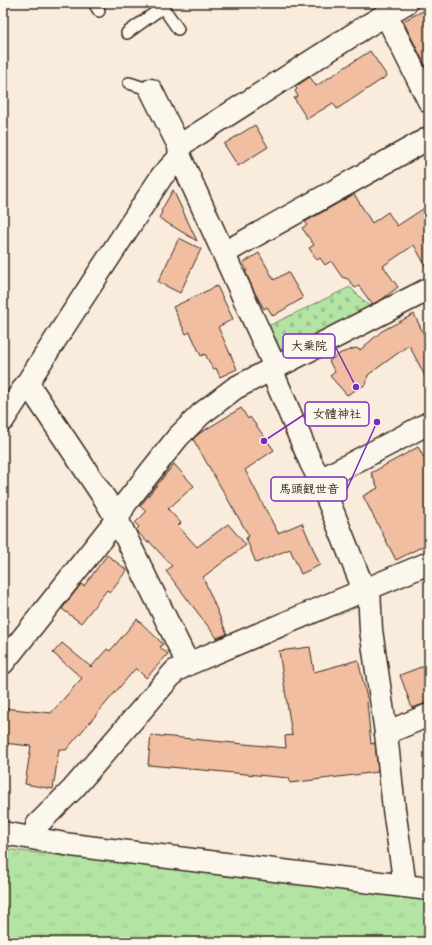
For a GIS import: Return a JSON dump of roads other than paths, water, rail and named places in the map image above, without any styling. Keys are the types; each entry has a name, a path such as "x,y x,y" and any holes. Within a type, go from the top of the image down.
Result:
{"street":[{"path":"3,420 28,384 162,176 180,151 243,104 406,3"},
{"path":"386,15 429,101"},
{"path":"151,90 180,151 224,253 273,368 311,463 320,480 366,589 405,886"},
{"path":"224,253 429,138"},
{"path":"3,663 117,519 125,504 173,443 201,414 235,388 429,289"},
{"path":"28,384 105,498 117,519 188,664"},
{"path":"320,480 429,423"},
{"path":"35,838 37,825 73,789 175,671 188,664 429,563"},
{"path":"386,733 429,715"},
{"path":"3,833 71,845 429,888"}],"lane":[{"path":"127,33 162,5 178,29"},
{"path":"129,83 151,90"}],"place":[{"name":"大乗院","path":"356,387"},
{"name":"馬頭観世音","path":"377,422"},
{"name":"女體神社","path":"264,441"}]}
